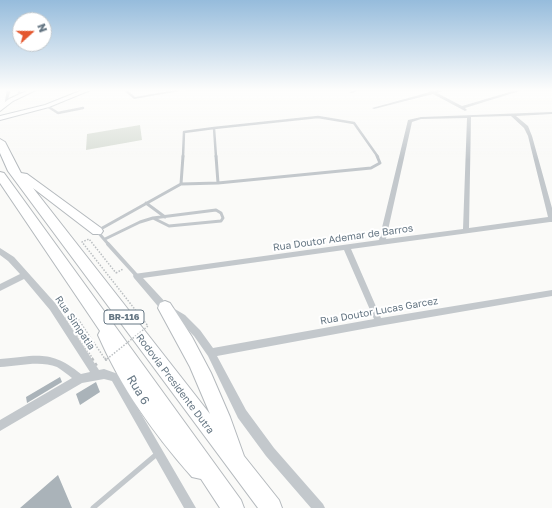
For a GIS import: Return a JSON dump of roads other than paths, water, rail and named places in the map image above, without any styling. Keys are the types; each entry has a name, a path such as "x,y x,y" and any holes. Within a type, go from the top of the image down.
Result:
{"highway":[{"name":"Rodovia Presidente Dutra","path":"0,142 6,172 89,301 231,505"},
{"name":"Rodovia Presidente Dutra","path":"6,172 271,508"},
{"path":"6,172 101,235"},
{"path":"165,308 185,339 218,408 237,465"}],"main road":[{"path":"0,118 21,113"}],"street":[{"path":"469,113 475,116"},
{"path":"382,243 408,124 414,119 538,113"},
{"path":"512,114 526,126 530,136 552,220"},
{"path":"466,231 469,116"},
{"name":"Rua Doutor Ademar de Barros","path":"137,276 552,220"},
{"path":"347,248 378,322"},
{"name":"Rua Simpatia","path":"0,251 11,259 53,307 97,371"},
{"path":"0,288 24,275"},
{"path":"137,276 165,308 182,318 197,333 211,353 242,414 270,452 319,508"},
{"name":"Rua Doutor Lucas Garcez","path":"211,353 378,322 552,293"},
{"path":"1,364 50,361 62,364 80,379"},
{"name":"Rua 6","path":"0,426 80,379 97,371 115,377 190,508"}],"lane":[{"path":"101,235 146,203 181,184 218,183 371,168 380,163 354,123 318,117 184,132 181,184"},
{"path":"214,128 218,183"},
{"path":"146,203 166,217"},
{"path":"101,235 153,218 216,210 222,213 223,218 221,221 169,226 162,224 153,218"},
{"path":"101,235 137,276"},
{"path":"93,508 159,452"}]}
